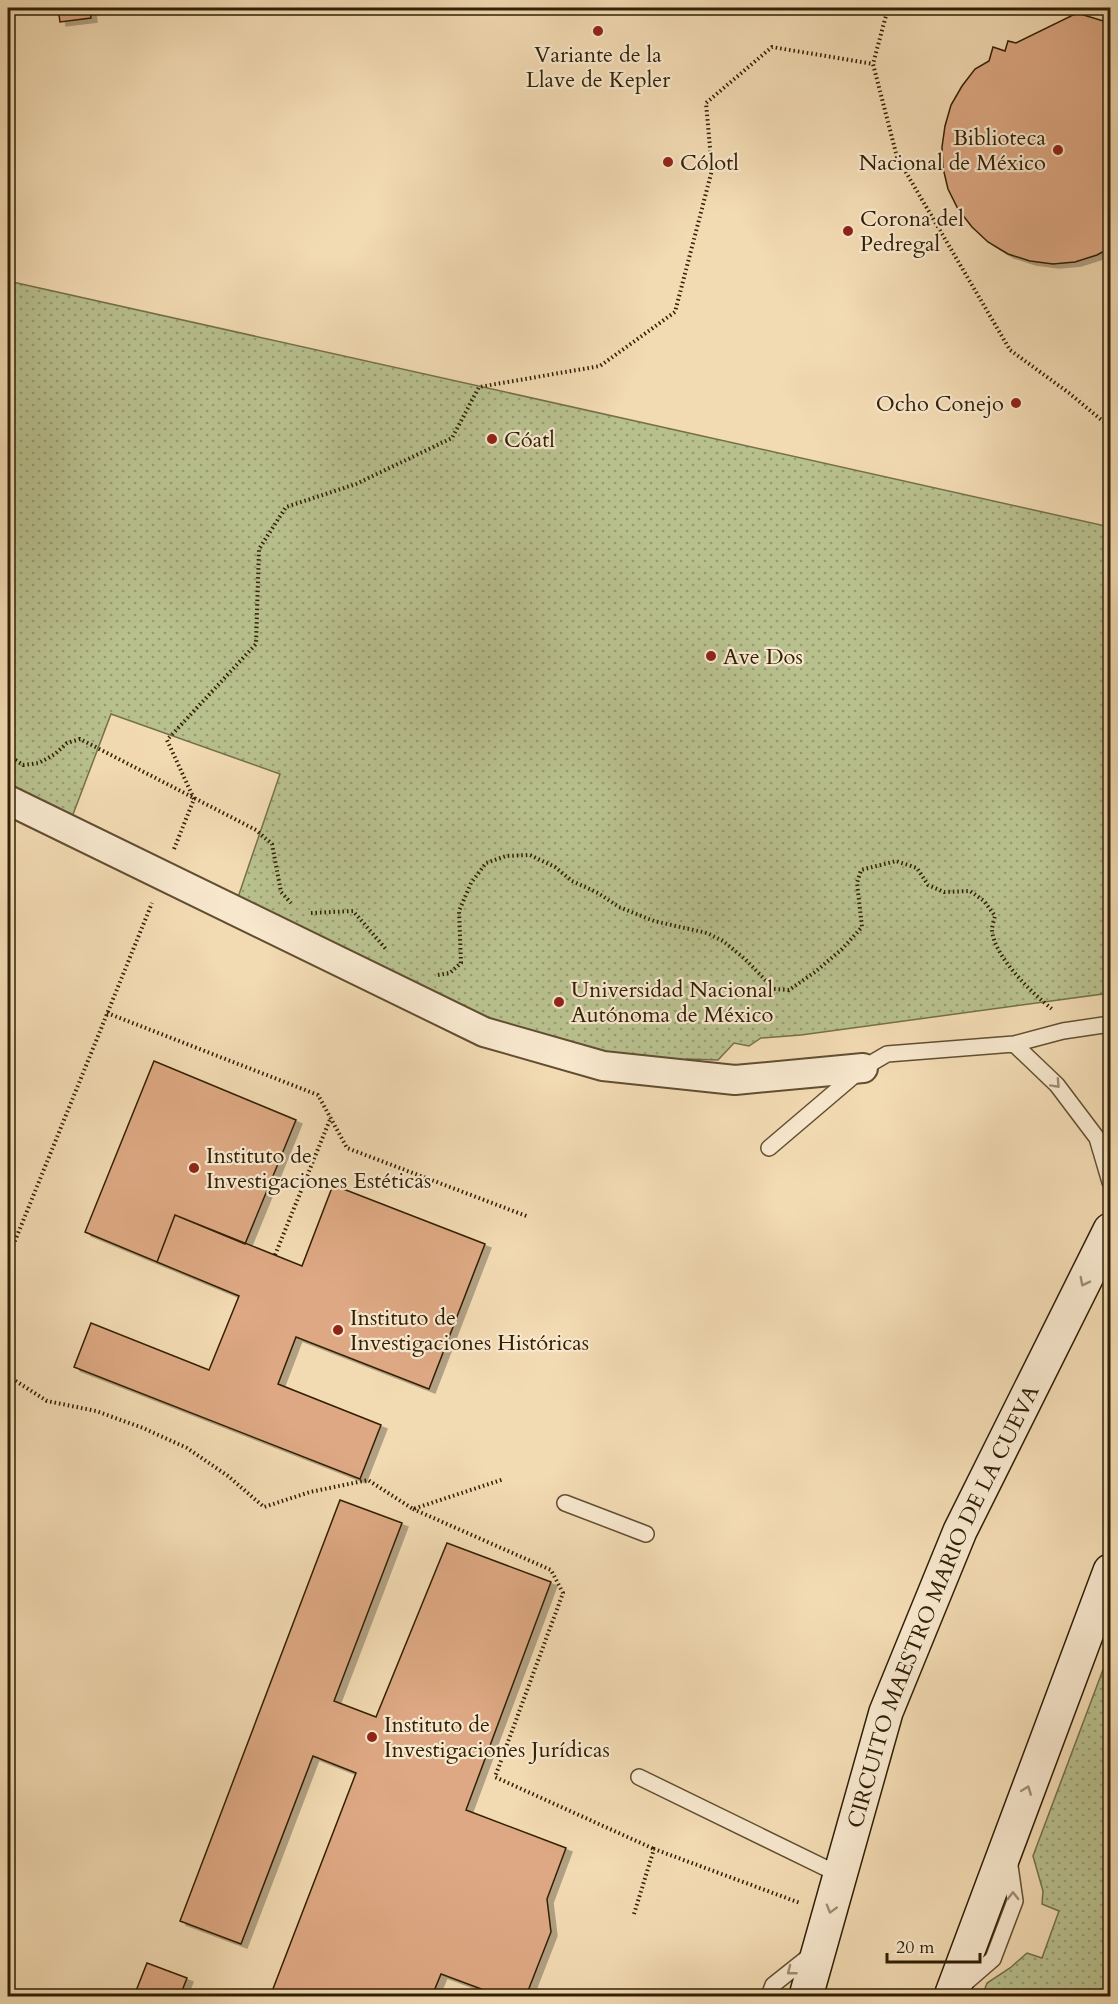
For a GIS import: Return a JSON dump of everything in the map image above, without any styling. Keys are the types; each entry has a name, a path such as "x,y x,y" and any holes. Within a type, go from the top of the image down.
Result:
{"street":[{"path":"8,800 484,1032 603,1066 735,1080 863,1068"},
{"name":"CIRCUITO MAESTRO MARIO DE LA CUEVA","path":"806,1996 886,1712 960,1531 1110,1230"},
{"path":"952,1996 1110,1571"},
{"path":"819,1949 828,1996"}],"lane":[{"path":"769,1148 863,1068 887,1054 1014,1044 1076,1029 1110,1024"},
{"path":"1014,1044 1057,1085 1097,1138 1110,1182"},
{"path":"565,1503 646,1534"},
{"path":"639,1777 840,1875"},
{"path":"769,1996 773,1985 819,1949"}],"path":[{"path":"888,8 873,64 897,157 1010,350 1069,393 1110,427"},
{"path":"8,1258 194,800 166,740 256,644 259,549 286,507 356,484 452,438 479,387 600,366 675,312 712,170 706,103 772,47 873,64"},
{"path":"8,755 22,765 39,763 68,743 80,740 256,830 272,844 281,892 294,906"},
{"path":"434,976 450,974 461,963 459,911 471,883 486,863 506,856 530,855 555,867 572,881 598,893 619,907 654,921 707,933 723,941 774,988 789,990 842,949 862,927 857,883 861,870 896,861 917,868 928,885 944,892 970,891 984,901 995,916 992,931 1008,965 1039,998 1076,1029"},
{"path":"301,914 353,911 392,956"},
{"path":"107,1013 318,1095 348,1148 529,1217"},
{"path":"275,1255 331,1116"},
{"path":"8,1376 48,1401 96,1411 143,1428 187,1448 228,1476 264,1507 310,1492 368,1480 413,1509 551,1570 563,1593 495,1777 654,1849 830,1913"},
{"path":"413,1509 504,1479"},
{"path":"634,1914 654,1849"}],"green space":[{"path":"8,281 1110,527 1110,993 801,1035 761,1038 749,1046 734,1043 718,1060 687,1059 678,1065 613,1057 484,1027 235,906 280,774 111,714 69,825 8,794"},
{"path":"1110,1651 1110,1996 982,1996 987,1983 1027,1953 1042,1958 1059,1911 1042,1904 1043,1891 1033,1856"}],"building":[{"path":"58,8 90,8 91,18 60,22"},
{"path":"1077,13 1110,23 1110,248 1075,262 1053,264 1030,261 1008,254 988,242 958,209 948,189 943,168 942,147 945,126 951,105 962,86 975,69 989,61 993,47 1005,51 1008,41 1016,43"},
{"name":"Instituto de Investigaciones Estéticas","path":"154,1061 296,1120 245,1244 175,1215 157,1262 85,1232"},
{"name":"Instituto de Investigaciones Históricas","path":"333,1185 485,1244 429,1389 296,1337 278,1384 381,1425 360,1479 74,1367 91,1323 209,1370 239,1296 157,1262 175,1215 302,1266"},
{"name":"Instituto de Investigaciones Jurídicas","path":"340,1500 402,1523 334,1701 376,1717 447,1543 551,1582 466,1810 566,1848 547,1899 551,1932 526,1996 500,1996 441,1974 432,1996 277,1996 271,1994 356,1773 313,1756 241,1944 180,1921"},
{"path":"147,1963 187,1978 180,1996 134,1996"}],"place":[{"name":"Variante de la Llave de Kepler","path":"598,31"},
{"name":"Biblioteca Nacional de México","path":"1058,150"},
{"name":"Cólotl","path":"668,162"},
{"name":"Corona del Pedregal","path":"848,231"},
{"name":"Ocho Conejo","path":"1016,403"},
{"name":"Cóatl","path":"492,439"},
{"name":"Ave Dos","path":"711,656"},
{"name":"Universidad Nacional Autónoma de México","path":"559,1002"},
{"name":"Instituto de Investigaciones Estéticas","path":"194,1168"},
{"name":"Instituto de Investigaciones Históricas","path":"338,1330"},
{"name":"Instituto de Investigaciones Jurídicas","path":"372,1737"}]}
